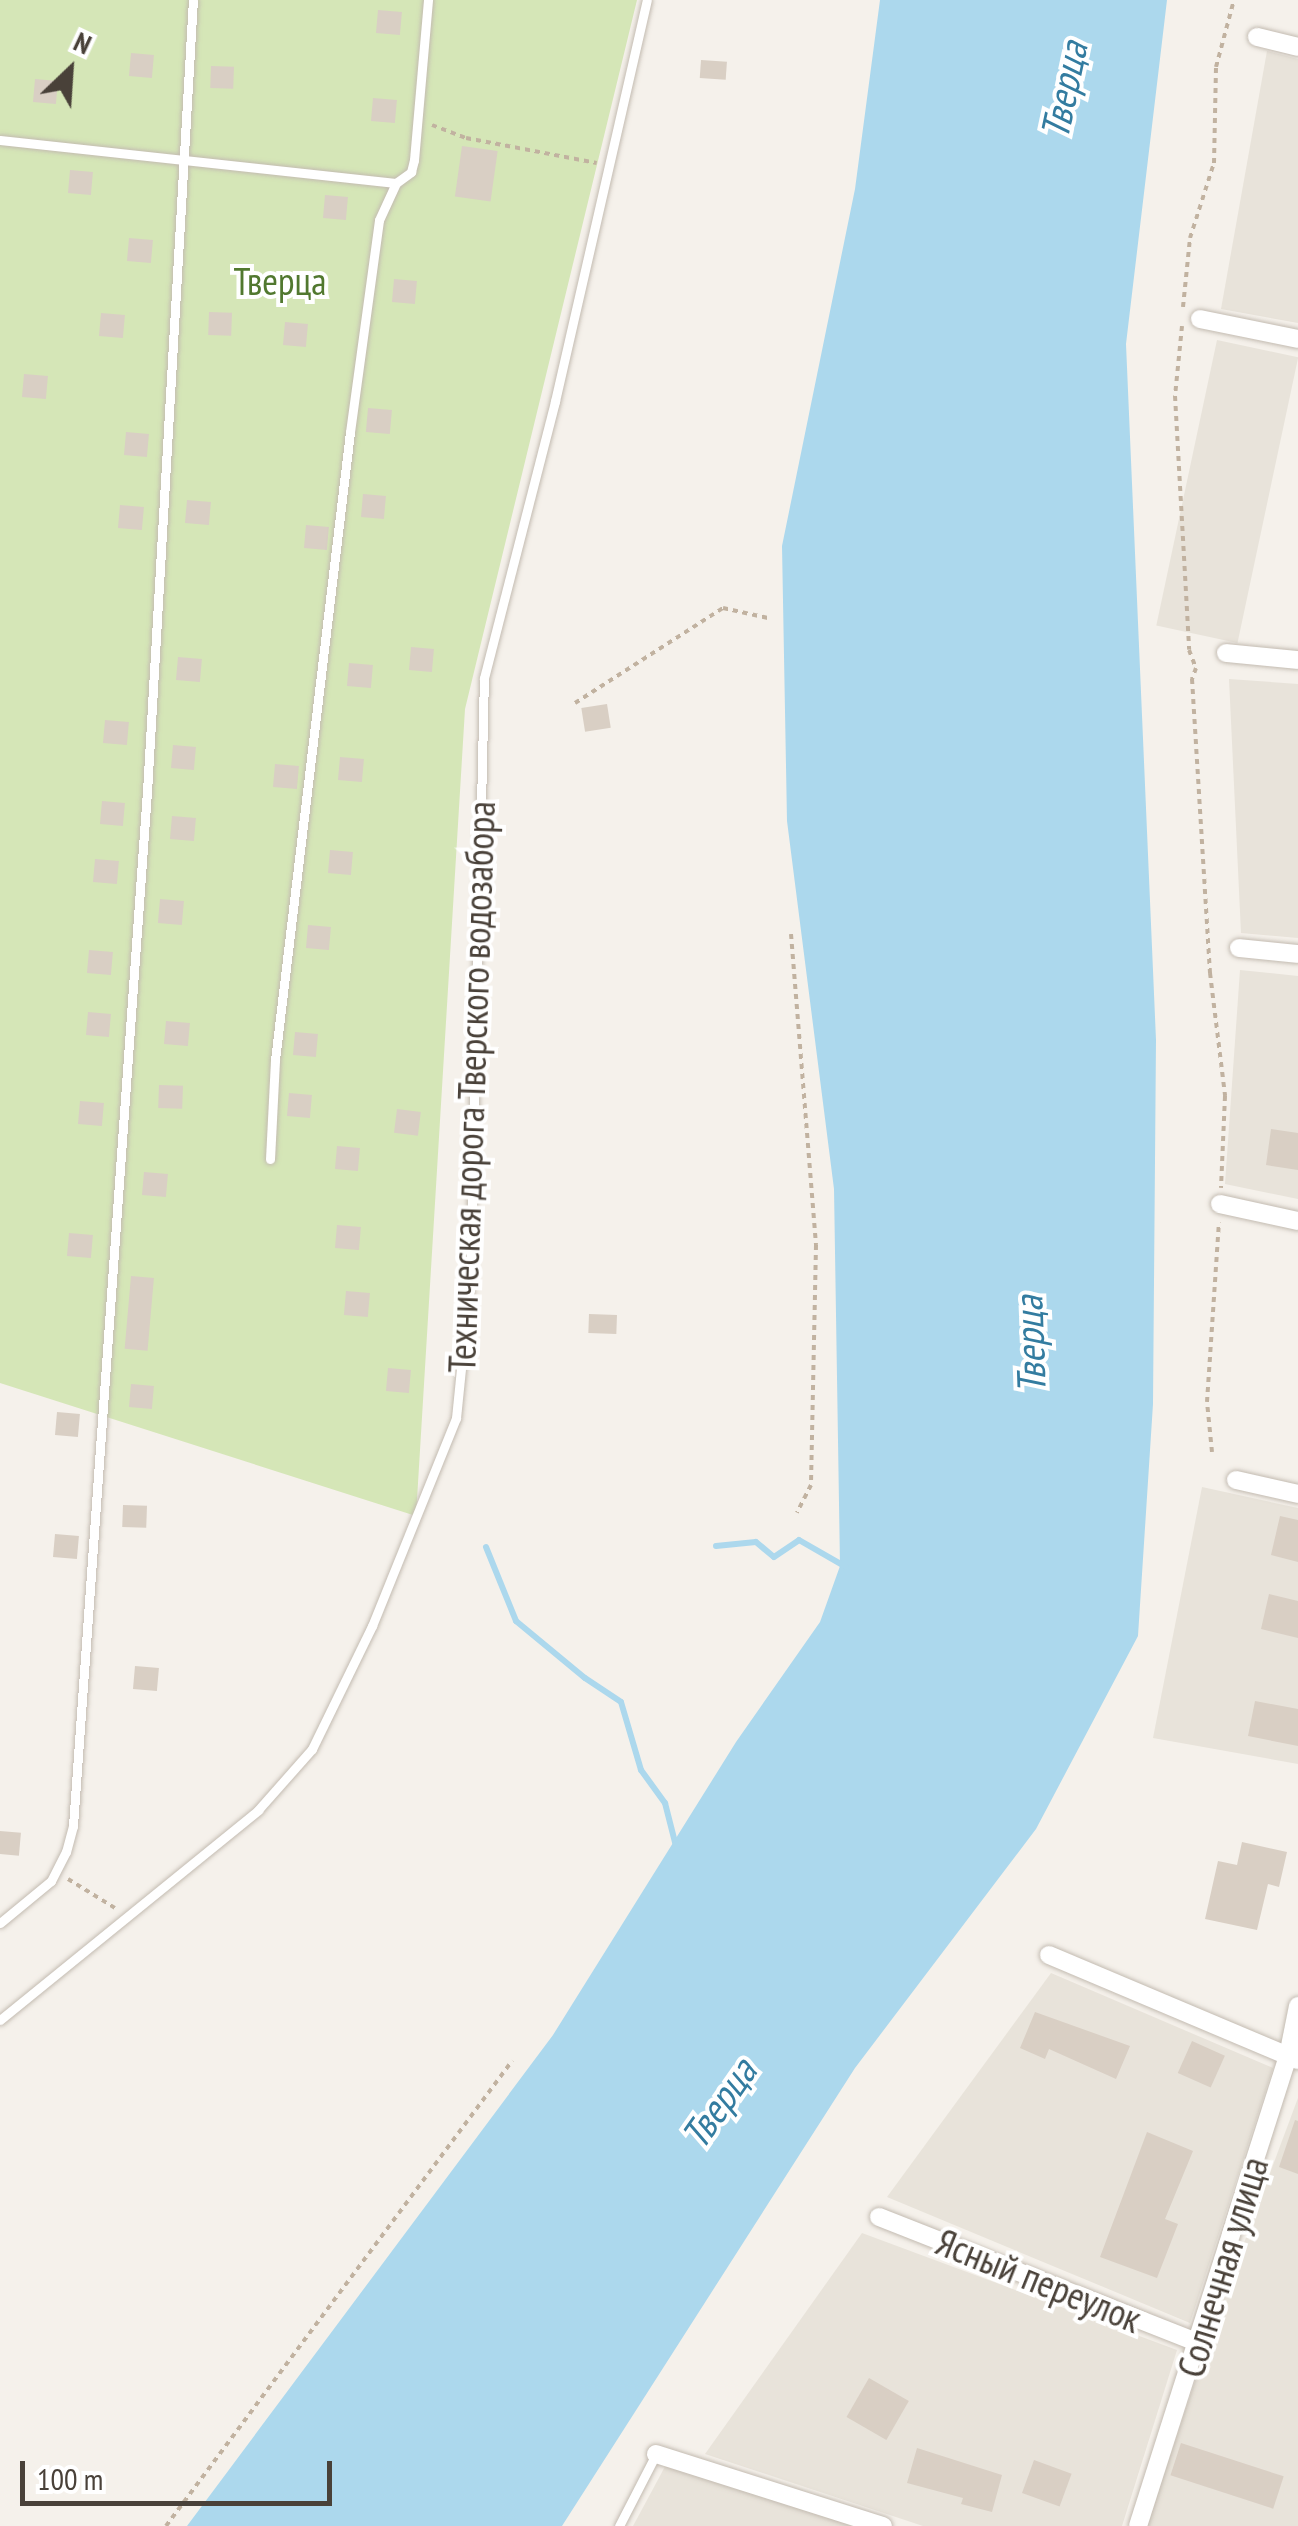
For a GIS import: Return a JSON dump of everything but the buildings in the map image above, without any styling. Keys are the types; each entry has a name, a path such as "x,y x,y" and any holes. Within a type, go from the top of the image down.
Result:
{"street":[{"path":"1257,37 1298,46"},
{"path":"1200,319 1298,339"},
{"path":"1226,653 1298,660"},
{"path":"1239,948 1298,954"},
{"path":"1220,1204 1298,1220"},
{"path":"1236,1480 1298,1494"},
{"path":"1049,1955 1293,2058"},
{"name":"Солнечная улица","path":"1138,2526 1293,2058 1298,2006"},
{"name":"Ясный переулок","path":"879,2217 1199,2343"},
{"path":"656,2454 883,2526"}],"lane":[{"path":"0,1923 26,1906 56,1873 73,1826 147,792 194,0"},
{"path":"270,1159 275,1060 350,432 379,220 396,183 411,172 428,0"},
{"name":"Техническая дорога Тверского водозабора","path":"0,2020 258,1810 312,1749 372,1626 456,1418 470,1278 484,678 647,0"},
{"path":"0,140 396,183"},
{"path":"619,2526 656,2454"}],"path":[{"path":"1212,1452 1207,1402 1225,1096 1210,973 1192,679 1196,668 1189,650 1176,396 1190,238 1214,164 1216,66 1234,0"},
{"path":"417,125 438,125 466,138 610,163"},
{"path":"576,702 723,608 768,618"},
{"path":"792,934 816,1245 811,1485 797,1513"},
{"path":"56,1873 128,1916"},
{"path":"166,2526 512,2061"}],"shaded area":[{"path":"1267,51 1298,59 1298,323 1221,309"},
{"path":"1217,340 1298,357 1237,643 1156,626"},
{"path":"1229,679 1298,684 1298,938 1241,933"},
{"path":"1240,970 1298,976 1298,1199 1225,1184"},
{"path":"1202,1487 1298,1508 1298,1764 1153,1738"},
{"path":"1051,1973 1273,2068 1190,2323 887,2197"},
{"path":"1298,2098 1298,2526 1147,2526 1216,2318"},
{"path":"862,2233 1177,2350 1122,2526 923,2526 705,2454"},
{"path":"668,2461 863,2526 633,2526"}],"green space":[{"name":"Тверца","path":"0,0 637,0 465,709 416,1516 0,1383"}],"water":[{"path":"880,0 1167,0 1126,344 1156,1040 1153,1404 1138,1636 1036,1829 855,2068 562,2526 187,2526 553,2035 736,1742 820,1622 840,1566 834,1189 787,821 782,546 855,189"}],"waterway":[{"path":"716,1546 756,1542 774,1557 799,1540 846,1567"},
{"path":"486,1547 516,1621 621,1702 641,1770 665,1803 677,1850"}]}
